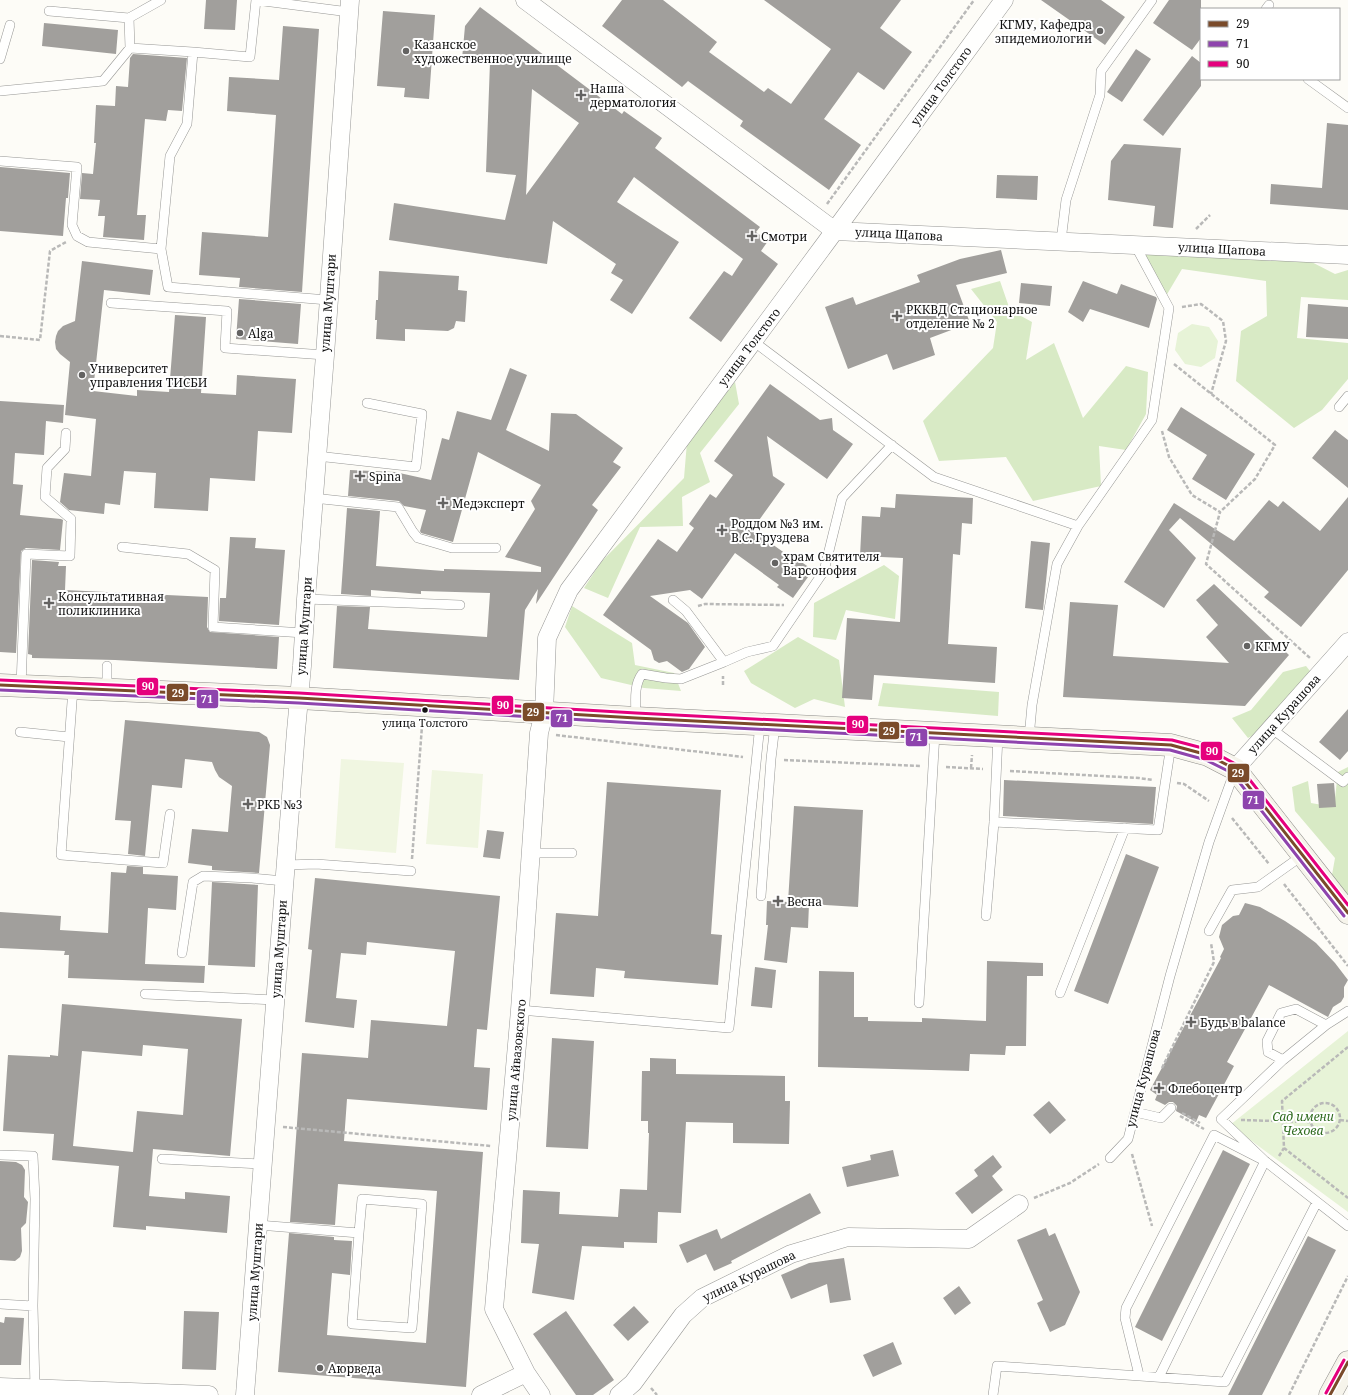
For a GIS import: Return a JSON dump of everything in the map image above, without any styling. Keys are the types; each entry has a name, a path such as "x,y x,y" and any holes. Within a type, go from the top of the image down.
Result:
{"main road":[{"path":"10,685 299,698 636,718 1171,745 1208,755 1236,769 1303,855 1345,903"},
{"path":"1330,1395 1348,1362"}],"street":[{"path":"525,0 835,231"},
{"name":"улица Толстого","path":"544,713 546,638 569,590 1004,0"},
{"name":"улица Муштари","path":"245,1395 302,666 350,6"},
{"name":"улица Щапова","path":"835,231 1348,255"},
{"name":"улица Курашова","path":"1236,769 1348,642"},
{"name":"улица Айвазовского","path":"541,1395 526,1373 494,1309 520,1010 539,733 544,713"},
{"name":"улица Курашова","path":"619,1395 633,1383 683,1315 702,1298 791,1254 848,1238 969,1239 1019,1204"},
{"path":"481,1395 526,1373"},
{"path":"0,1387 209,1395"}],"lane":[{"path":"49,11 128,18 161,0"},
{"path":"130,48 250,57 256,0 350,6"},
{"path":"1061,241 1066,200 1100,95 1101,71 1152,0"},
{"path":"0,91 103,81 130,48 128,18"},
{"path":"0,59 10,26"},
{"path":"193,52 187,124 170,156 161,249 168,287 328,300"},
{"path":"1309,80 1348,108"},
{"path":"0,161 77,167 72,225 77,236 88,242 161,249"},
{"path":"1029,738 1032,705 1056,564 1078,526 1152,420 1169,308 1135,245"},
{"path":"111,304 227,311 225,348 325,355"},
{"path":"753,341 934,476 1078,526"},
{"path":"1339,407 1348,396"},
{"path":"317,456 416,467 422,414 367,403"},
{"path":"10,685 26,554 70,556 71,519 45,497 47,468 65,449 66,433"},
{"path":"636,718 636,688 638,679 642,674 681,679 747,652 773,646 824,571 842,498 892,445"},
{"path":"314,498 398,507 412,532 418,538 452,548 496,548"},
{"path":"122,547 188,554 215,570 213,627 304,633"},
{"path":"306,599 460,605"},
{"path":"673,600 686,611 724,662"},
{"path":"107,666 107,690"},
{"path":"73,688 61,855 163,864 170,814"},
{"path":"761,896 771,759 768,724"},
{"path":"520,1010 729,1028 768,724"},
{"path":"1272,729 1343,782 1348,777"},
{"path":"20,732 70,737"},
{"path":"919,1003 936,733"},
{"path":"986,916 994,822 998,736"},
{"path":"994,822 1158,830 1171,745"},
{"name":"улица Курашова","path":"1110,1158 1128,1139 1170,976 1209,842 1236,769"},
{"path":"1060,993 1125,828"},
{"path":"531,852 572,853"},
{"path":"1209,931 1232,890 1258,887 1303,855"},
{"path":"182,953 193,882 203,876 252,878 285,873 316,864 411,870"},
{"path":"145,994 276,1000"},
{"path":"1283,1060 1268,1052 1266,1041 1281,1012 1296,1008 1326,1025"},
{"path":"1348,1011 1326,1025 1283,1060 1221,1119 1265,1161 1348,1226"},
{"path":"1135,1112 1161,1118 1171,1108"},
{"path":"1139,1376 1126,1318 1126,1308 1214,1135 1265,1161"},
{"path":"0,1155 33,1156 35,1199 35,1388"},
{"path":"162,1159 263,1164"},
{"path":"1159,1377 1265,1161"},
{"path":"362,1199 422,1204 412,1328 352,1324 359,1233 362,1199"},
{"path":"993,1395 997,1366 1225,1382 1317,1202"},
{"path":"258,1225 359,1233"},
{"path":"0,1304 34,1306"}],"path":[{"path":"826,206 974,0"},
{"path":"0,336 40,340 50,250 77,236"},
{"path":"1169,308 1201,304 1223,321 1226,341 1211,394"},
{"path":"1162,354 1275,445 1255,479 1220,512 1206,564 1323,671"},
{"path":"1152,420 1161,428 1169,457 1192,495 1220,512"},
{"path":"686,611 705,604 800,606"},
{"path":"411,870 422,726"},
{"path":"1159,1074 1214,962 1209,931"},
{"path":"1348,1047 1282,1101 1284,1148 1348,1198"},
{"path":"1321,1103 1333,1105 1340,1114 1338,1127 1332,1132 1326,1134 1313,1128 1310,1122 1312,1110 1321,1103"},
{"path":"1181,1112 1200,1122"},
{"path":"1221,1119 1310,1122"},
{"path":"1340,1120 1348,1121"},
{"path":"1194,1123 1204,1129 1207,1123"},
{"path":"266,1125 508,1148"},
{"path":"1128,1139 1152,1226"},
{"path":"1019,1204 1070,1184 1110,1158"},
{"path":"1289,1395 1348,1276"}],"green space":[{"path":"1142,249 1294,253 1335,274 1348,270 1348,300 1301,297 1297,338 1348,343 1348,379 1322,410 1294,428 1236,381 1241,331 1267,316 1266,281 1182,269 1166,296"},
{"path":"1000,281 1010,310 1032,322 1026,360 1054,343 1083,418 1126,366 1148,372 1146,414 1126,450 1099,446 1101,486 1033,501 1006,457 939,461 923,421 993,348 997,322 971,289"},
{"path":"1192,324 1209,327 1218,341 1215,358 1201,367 1185,364 1175,350 1178,333"},
{"path":"735,382 739,404 700,453 710,482 682,497 683,526 640,527 608,598 584,588 601,562 684,478 687,442"},
{"path":"884,565 899,576 895,619 846,610 836,640 813,637 814,603"},
{"path":"572,606 632,643 635,665 674,673 681,691 644,688 601,678 565,627"},
{"path":"798,637 839,660 845,707 814,699 795,708 751,683 744,671"},
{"path":"1306,666 1319,682 1289,717 1248,738 1232,718 1251,710 1283,672"},
{"path":"883,683 999,692 998,716 878,706"},
{"path":"341,759 404,763 396,853 335,848"},
{"path":"1348,767 1348,896 1330,886 1335,858 1295,811 1292,787 1308,781 1311,803 1334,807 1338,772"},
{"path":"432,770 483,774 478,848 426,844"},
{"name":"Сад имени Чехова","path":"1348,1031 1348,1212 1230,1125"}],"building":[{"path":"206,0 237,0 235,30 204,29"},
{"path":"622,0 663,0 717,42 709,52 764,92 768,88 791,104 831,49 764,0 901,0 880,28 912,52 884,90 858,72 824,119 861,145 829,190 740,126 743,121 688,81 682,87 602,26"},
{"name":"КГМУ, Кафедра эпидемиологии","path":"1041,0 1101,0 1125,17 1105,45"},
{"path":"1169,0 1201,0 1200,39 1192,50 1153,23"},
{"path":"480,7 622,114 624,111 662,138 655,148 760,227 756,232 768,241 761,251 778,264 721,342 689,318 724,271 732,276 743,259 634,177 617,202 679,242 632,314 610,300 623,280 611,273 616,264 553,221 547,264 389,240 394,203 505,220 516,175 486,172 490,62 462,59 465,26","holes":["532,89 579,123 526,195"]},
{"name":"Казанское художественное училище","path":"383,11 435,15 429,99 404,97 405,88 377,86"},
{"path":"44,23 118,30 116,54 42,46"},
{"path":"283,26 319,29 302,292 239,287 240,278 199,275 202,232 268,237 276,115 227,111 229,77 279,80"},
{"path":"1136,49 1151,59 1122,102 1107,92"},
{"path":"133,54 187,58 182,111 168,110 166,121 145,119 137,215 146,215 144,240 103,237 105,216 98,216 100,200 80,199 82,173 93,174 96,143 94,143 96,105 115,106 116,86 128,87 130,58"},
{"path":"1192,56 1200,62 1201,86 1163,136 1143,120"},
{"path":"1327,123 1348,125 1348,210 1270,204 1271,184 1322,188"},
{"path":"1124,144 1181,148 1173,228 1153,226 1155,206 1108,200 1111,161"},
{"path":"0,167 70,173 68,198 66,198 63,236 0,231"},
{"path":"997,175 1038,176 1037,200 996,198"},
{"name":"РККВД Стационарное отделение № 2","path":"1001,250 1007,273 956,285 970,323 930,338 935,355 893,370 887,354 848,369 825,307 853,297 856,305 920,282 917,275 960,259"},
{"path":"82,261 153,270 150,295 104,290 93,391 137,396 137,390 169,392 175,315 206,317 201,393 236,395 237,375 296,379 292,433 258,431 255,481 210,478 208,511 154,508 156,473 124,471 120,505 105,503 104,514 69,510 60,502 64,473 91,476 96,419 65,415 70,362 56,349 55,342 58,331 63,326 75,321"},
{"path":"379,271 459,276 458,290 467,291 465,322 456,321 454,328 448,331 405,329 405,341 376,339 377,320 375,320 376,300 378,300"},
{"path":"1083,281 1117,294 1121,284 1156,297 1157,299 1149,328 1090,309 1083,322 1068,312"},
{"path":"1021,283 1052,286 1050,306 1019,303"},
{"path":"239,299 301,304 298,344 236,339"},
{"path":"1308,304 1348,307 1348,339 1306,337"},
{"path":"510,368 527,375 506,430 549,451 551,413 576,414 623,448 613,462 621,467 592,505 598,510 536,604 538,589 525,610 519,680 333,668 337,606 370,607 368,629 487,637 490,593 421,591 421,594 371,590 371,596 341,594 347,508 380,511 376,566 444,571 444,569 541,572 541,567 505,557 535,509 531,501 541,485 478,452 453,542 421,533 420,531 426,510 404,506 399,501 348,496 350,470 395,472 431,480 442,438 449,440 457,411 491,420"},
{"name":"Роддом №3 им. В.С. Груздева","path":"770,384 820,420 832,418 833,430 853,444 827,479 767,436 773,476 785,484 752,530 796,561 797,559 813,570 793,598 777,587 779,585 735,553 702,599 690,590 650,596 688,623 705,647 689,669 682,672 667,661 659,663 654,660 651,650 603,615 658,539 677,552 694,528 689,524 710,494 716,498 733,475 714,461"},
{"path":"0,401 64,405 63,423 46,421 44,455 15,453 13,484 23,485 20,515 63,520 60,550 26,548 21,551 16,653 0,652"},
{"path":"1181,407 1255,454 1226,500 1192,479 1207,455 1167,430"},
{"path":"1335,430 1348,440 1348,488 1312,458"},
{"path":"896,494 973,498 972,524 962,523 960,555 953,554 948,644 997,647 995,683 874,675 872,700 842,698 847,618 900,622 903,558 860,556 862,516 880,517 881,507 895,508"},
{"path":"1348,497 1348,570 1301,627 1264,597 1269,592 1180,518 1169,530 1196,558 1164,608 1124,582 1174,503 1234,541 1269,500 1278,507 1283,501 1320,531"},
{"path":"230,537 256,538 255,548 285,550 279,625 219,621 220,598 226,598"},
{"path":"1031,541 1050,543 1043,610 1025,608"},
{"path":"32,560 59,562 58,566 66,566 65,590 208,597 207,627 210,632 279,637 277,669 115,660 32,658 32,655 28,654"},
{"name":"КГМУ","path":"1214,584 1289,655 1245,706 1063,697 1070,602 1118,605 1113,656 1229,663 1206,637 1218,625 1196,600"},
{"path":"1348,709 1348,751 1340,760 1319,742"},
{"name":"РКБ №3","path":"125,720 259,732 267,737 270,745 259,873 212,870 212,866 188,863 192,829 228,832 232,786 219,777 212,762 185,759 182,788 152,785 145,856 128,854 131,821 115,820"},
{"path":"1004,780 1156,787 1153,824 1003,816"},
{"path":"607,782 721,790 711,934 722,935 718,985 624,978 625,971 596,968 594,997 550,994 556,913 598,916"},
{"path":"1334,783 1336,807 1319,808 1317,784"},
{"path":"794,806 863,810 858,907 809,904 808,928 791,927 787,963 764,960 768,925 766,925 767,901 788,902"},
{"path":"487,830 504,832 500,859 483,857"},
{"path":"1126,854 1159,867 1108,1004 1074,991"},
{"path":"127,866 143,867 143,874 178,876 176,910 148,908 145,964 205,966 204,983 68,978 69,955 64,955 65,951 0,948 0,912 61,916 60,930 108,933 111,872 126,873"},
{"path":"315,878 500,896 487,1030 477,1029 474,1067 490,1068 487,1110 347,1099 344,1141 483,1152 466,1387 278,1372 289,1233 334,1237 334,1240 352,1241 350,1275 332,1273 327,1335 426,1343 437,1191 338,1184 335,1225 290,1222 302,1053 368,1058 371,1020 447,1026 455,951 367,942 366,955 341,953 336,998 357,1000 354,1028 305,1022 312,950 308,949"},
{"path":"212,882 258,885 255,967 208,965"},
{"path":"1245,903 1260,907 1300,931 1316,943 1335,963 1348,980 1344,987 1344,997 1341,1002 1333,1007 1328,1017 1269,985 1227,1062 1234,1066 1206,1118 1199,1115 1196,1122 1176,1111 1177,1106 1173,1102 1169,1102 1165,1105 1155,1100 1157,1095 1150,1090 1221,958 1220,957 1224,949 1219,937 1222,925 1233,916 1239,915"},
{"path":"987,961 1043,963 1043,976 1027,976 1026,1046 1006,1046 1005,1055 970,1054 969,1071 818,1067 819,971 854,972 854,1017 868,1017 868,1021 922,1022 922,1018 986,1021"},
{"path":"755,967 776,970 772,1008 751,1006"},
{"path":"62,1004 242,1019 230,1156 153,1149 149,1196 185,1199 185,1192 230,1196 227,1233 146,1226 146,1230 113,1227 119,1166 52,1160 54,1134 3,1131 8,1055 58,1056","holes":["143,1045 188,1049 183,1115 137,1111 133,1152 73,1146 82,1051 142,1056"]},
{"path":"552,1038 594,1041 588,1149 546,1147"},
{"path":"650,1058 676,1059 676,1074 785,1076 785,1101 790,1101 789,1144 733,1143 733,1123 686,1122 681,1213 658,1212 657,1243 624,1242 624,1248 582,1246 574,1300 532,1293 539,1244 521,1243 523,1190 560,1192 559,1214 618,1217 620,1189 647,1190 649,1133 648,1121 641,1121 642,1071 650,1071"},
{"path":"1049,1101 1066,1120 1050,1134 1033,1115"},
{"path":"893,1150 899,1176 847,1187 842,1167 871,1160 870,1155"},
{"path":"1223,1150 1250,1164 1162,1341 1135,1327"},
{"path":"993,1155 1002,1167 992,1176 1003,1190 972,1214 955,1193 978,1176 974,1170"},
{"path":"0,1161 16,1162 22,1165 25,1170 24,1197 28,1202 26,1223 21,1228 22,1251 20,1257 15,1261 0,1260"},
{"path":"810,1193 821,1213 731,1261 732,1263 714,1271 706,1254 687,1263 679,1245 717,1229 721,1239"},
{"path":"1046,1228 1049,1236 1055,1233 1080,1292 1065,1325 1050,1332 1037,1303 1043,1300 1017,1240"},
{"path":"1308,1236 1336,1250 1262,1395 1228,1395"},
{"path":"844,1258 851,1300 830,1303 827,1284 791,1299 781,1275 809,1263"},
{"path":"959,1286 971,1303 955,1315 943,1298"},
{"path":"634,1306 649,1322 628,1341 613,1325"},
{"path":"184,1311 219,1312 216,1370 182,1369"},
{"path":"566,1311 614,1380 593,1395 576,1395 533,1334"},
{"path":"5,1317 24,1318 21,1365 0,1365 0,1322 4,1323"},
{"path":"893,1342 902,1364 873,1377 863,1355"}],"transit line":[{"name":"90","path":"0,680 299,693 636,713 1172,740 1210,750 1239,766 1348,905"},
{"name":"29","path":"0,685 299,698 636,718 1171,745 1208,755 1235,769 1348,913"},
{"name":"71","path":"0,690 299,703 636,723 1170,750 1206,760 1232,773 1344,916"},
{"name":"90","path":"1326,1393 1344,1360"},
{"name":"29","path":"1330,1395 1348,1362"}],"place":[{"name":"КГМУ, Кафедра эпидемиологии","path":"1100,31"},
{"name":"Казанское художественное училище","path":"406,51"},
{"name":"Наша дерматология","path":"581,95"},
{"name":"Смотри","path":"752,236"},
{"name":"РККВД Стационарное отделение № 2","path":"897,316"},
{"name":"Alga","path":"240,333"},
{"name":"Университет управления ТИСБИ","path":"82,375"},
{"name":"Spina","path":"360,476"},
{"name":"Медэксперт","path":"443,503"},
{"name":"Роддом №3 им. В.С. Груздева","path":"722,530"},
{"name":"храм Святителя Варсонофия","path":"775,563"},
{"name":"Консультативная поликлиника","path":"49,603"},
{"name":"КГМУ","path":"1247,646"},
{"name":"улица Толстого","path":"425,710"},
{"name":"РКБ №3","path":"248,804"},
{"name":"Весна","path":"778,901"},
{"name":"Будь в balance","path":"1191,1022"},
{"name":"Флебоцентр","path":"1159,1088"},
{"name":"Аюрведа","path":"320,1368"}]}
